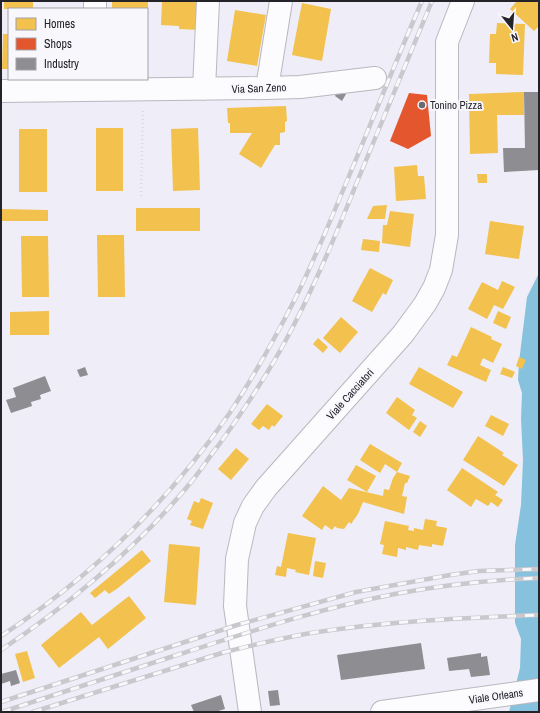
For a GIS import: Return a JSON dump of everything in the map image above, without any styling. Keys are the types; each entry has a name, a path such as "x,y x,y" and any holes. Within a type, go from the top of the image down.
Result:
{"street":[{"path":"204,89 208,1"},
{"path":"267,88 281,1"},
{"name":"Viale Cacciatori","path":"250,712 235,606 237,558 245,522 253,506 266,488 403,334 425,304 434,288 440,270 448,235 447,42 462,1"},
{"name":"Via San Zeno","path":"1,91 92,85 143,90 300,87 375,78"},
{"name":"Viale Orleans","path":"382,712 539,690"}],"path":[{"path":"141,196 143,90"}],"water":[{"path":"539,273 539,712 509,712 520,668 521,639 515,623 515,545 521,505 523,460 521,419 522,393 518,380 519,362 527,297"}],"building: Homes":[{"path":"4,1 33,1 33,8 4,9"},
{"path":"112,1 148,1 148,8 112,8"},
{"path":"162,1 204,1 200,30 179,29 179,26 161,25"},
{"path":"517,1 539,1 539,26 534,31 510,9"},
{"path":"302,3 331,9 322,61 292,55"},
{"path":"235,10 266,15 257,66 227,61"},
{"path":"497,23 525,24 523,75 496,74 496,63 489,63 490,34 496,34"},
{"path":"3,34 8,34 8,69 2,69"},
{"path":"524,92 524,115 497,115 498,153 470,154 469,94"},
{"path":"286,106 287,121 285,122 285,132 280,133 280,145 275,145 261,168 239,154 252,133 230,133 227,108"},
{"path":"96,128 123,128 123,191 96,191"},
{"path":"198,128 200,190 173,191 171,129"},
{"path":"19,129 47,129 47,192 19,192"},
{"path":"417,165 418,176 424,176 426,199 396,201 394,167"},
{"path":"477,174 487,174 487,183 478,183"},
{"path":"387,205 385,219 367,219 373,206"},
{"path":"136,208 200,208 200,231 136,231"},
{"path":"1,209 48,210 48,221 1,221"},
{"path":"390,211 414,214 410,247 382,243 383,225 387,225"},
{"path":"490,221 524,226 519,259 485,254"},
{"path":"97,235 124,235 125,297 98,297"},
{"path":"21,236 48,236 49,297 22,297"},
{"path":"363,239 380,241 379,252 361,250"},
{"path":"370,268 393,280 386,295 383,293 372,312 352,301"},
{"path":"502,281 515,287 503,309 494,305 487,319 468,309 482,282 498,290"},
{"path":"49,311 49,335 10,335 10,312"},
{"path":"498,311 511,317 506,329 493,323"},
{"path":"341,317 358,332 340,353 323,338"},
{"path":"471,327 492,337 491,339 502,344 493,363 483,358 480,365 491,370 486,382 447,365 452,355 457,357"},
{"path":"318,338 328,347 323,353 313,344"},
{"path":"519,357 526,360 522,369 516,366"},
{"path":"419,367 463,392 453,408 409,384"},
{"path":"503,367 515,372 512,378 500,374"},
{"path":"397,397 415,410 412,415 417,418 409,430 386,413"},
{"path":"267,404 283,416 274,427 272,425 269,430 263,426 259,430 251,424"},
{"path":"491,415 509,424 503,436 485,426"},
{"path":"420,421 427,426 420,437 413,432"},
{"path":"478,436 504,453 502,455 518,465 504,486 463,460"},
{"path":"370,444 402,463 397,472 385,464 380,473 360,460"},
{"path":"236,448 249,459 231,480 218,469"},
{"path":"356,465 376,476 367,492 347,480"},
{"path":"462,468 498,492 495,495 503,500 498,507 491,502 488,506 476,499 471,507 447,490"},
{"path":"397,472 410,476 407,483 405,483 402,496 407,497 404,514 363,502 358,514 351,524 349,522 344,529 337,528 335,526 332,530 325,525 322,530 302,516 323,486 341,500 349,488 383,496 384,489 389,490 393,478"},
{"path":"201,498 213,503 203,529 190,525 192,521 187,519 194,501 199,503"},
{"path":"425,519 437,521 436,526 447,528 443,546 432,544 432,547 419,545 418,550 406,547 406,550 398,548 397,557 382,554 384,545 380,544 385,521 409,526 408,530 414,531 414,528 423,530"},
{"path":"288,533 316,538 309,575 295,572 296,570 287,568 286,577 275,575 277,566 281,567"},
{"path":"169,544 200,547 196,605 164,602"},
{"path":"142,550 151,561 109,594 105,590 95,598 90,593"},
{"path":"315,561 326,563 323,578 313,576"},
{"path":"129,596 146,618 108,649 99,637 59,668 41,645 81,612 92,625"},
{"path":"27,651 35,678 23,682 15,654"}],"building: Shops":[{"path":"409,93 427,95 431,136 408,149 390,141"}],"building: Industry":[{"path":"338,90 346,94 342,101 335,96"},
{"path":"524,92 539,92 539,170 504,172 503,148 525,148"},
{"path":"85,367 88,375 80,377 77,370"},
{"path":"45,376 51,391 40,395 41,399 31,402 32,406 11,413 6,400 16,397 13,388"},
{"path":"421,643 425,669 341,680 337,655"},
{"path":"481,653 481,657 487,656 490,675 471,677 469,669 449,671 447,658"},
{"path":"16,670 20,683 11,686 10,681 1,684 1,674"},
{"path":"278,690 280,705 270,706 268,691"},
{"path":"221,695 225,709 215,712 194,712 191,705"}],"railway":[{"path":"1,636 66,589 126,536 154,508 180,478 229,414 272,343 308,272 422,1"},
{"path":"1,650 53,613 127,551 150,528 195,477 246,406 279,352 315,281 341,222 432,1"},
{"path":"1,702 237,625 356,592 479,571 539,569"},
{"path":"2,712 285,621 340,606 431,588 503,580 539,578"},
{"path":"33,712 225,652 300,635 396,623 539,615"}],"place":[{"name":"Tonino Pizza","path":"422,105"}]}
